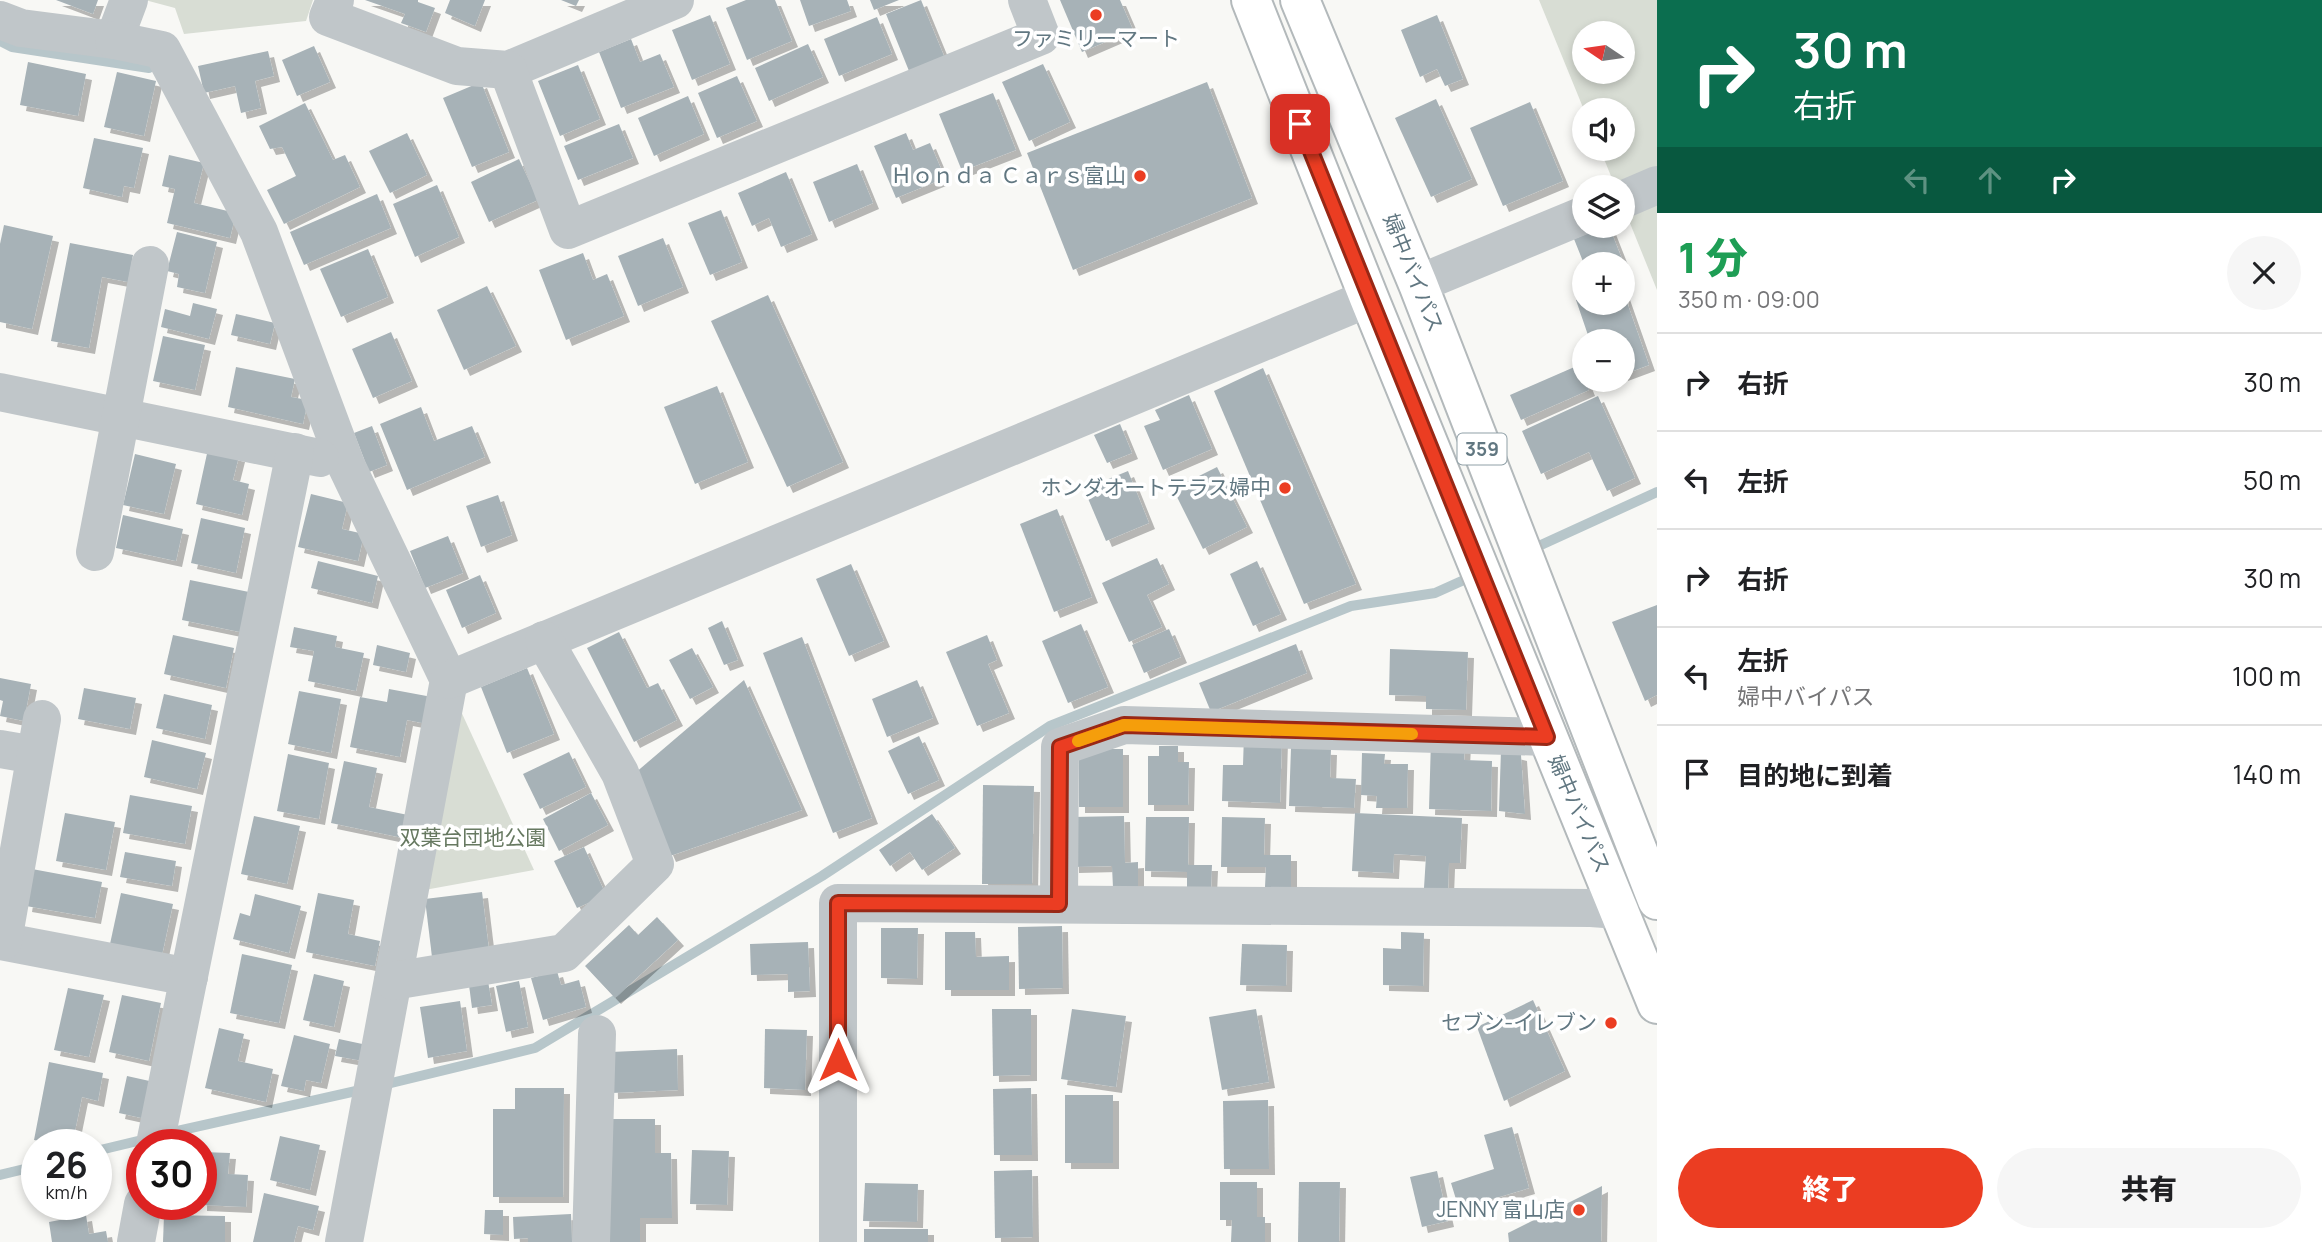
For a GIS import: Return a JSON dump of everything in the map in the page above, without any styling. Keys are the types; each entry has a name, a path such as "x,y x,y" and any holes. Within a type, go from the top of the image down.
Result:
{"highway":[{"name":"婦中バイパス","path":"1251,0 1369,298 1657,1004"},
{"name":"婦中バイパス","path":"1300,0 1418,284 1657,900"}],"street":[{"path":"114,40 129,0"},
{"path":"335,0 328,17 457,66 508,70 675,0"},
{"path":"508,70 568,230 1041,36 1027,0"},
{"path":"0,20 21,28 114,40 162,50 259,232 346,465 449,680 344,1242"},
{"path":"1635,194 1657,185"},
{"path":"1418,284 1572,220"},
{"path":"95,552 150,265"},
{"path":"449,680 1369,298"},
{"path":"0,392 295,452 346,465"},
{"path":"158,1129 295,452"},
{"path":"393,981 565,953 655,864 620,773 544,640"},
{"path":"42,719 18,752 2,941 189,977"},
{"path":"1059,904 1060,747 1124,725 1547,737"},
{"path":"838,1242 838,903 1619,910"},
{"path":"591,1242 597,1034"},
{"path":"135,1242 140,1220"}],"green space":[{"path":"145,0 313,0 306,21 184,34 175,8"},
{"path":"1539,0 1657,0 1657,290 1635,236 1635,175 1611,175 1605,161 1635,161 1635,98 1579,98 1573,84 1635,84 1635,21 1572,21 1572,81"},
{"name":"双葉台団地公園","path":"459,707 534,870 419,891"}],"building":[{"path":"56,0 98,0 93,14"},
{"path":"365,0 418,0 435,8 426,32 401,23 405,14"},
{"path":"450,0 485,0 475,26 445,13"},
{"path":"561,0 579,0 576,6"},
{"path":"746,0 775,0 792,41 747,60 726,8"},
{"path":"800,0 847,0 851,11 809,26"},
{"path":"870,0 899,0 874,10"},
{"path":"921,0 944,56 909,71 886,14"},
{"name":"ファミリーマート","path":"1060,0 1120,0 1133,30 1082,52"},
{"path":"710,15 730,64 692,80 672,30"},
{"path":"1437,15 1463,79 1445,86 1437,69 1420,77 1401,30"},
{"path":"877,17 892,54 839,76 824,39"},
{"path":"631,39 640,62 660,54 674,87 621,108 599,52"},
{"path":"808,44 823,77 769,101 755,68"},
{"path":"314,46 330,82 297,96 282,60"},
{"path":"268,51 274,76 255,81 261,108 241,113 235,86 204,93 198,66"},
{"path":"28,62 86,74 78,116 20,105"},
{"path":"1043,64 1070,122 1029,141 1002,82"},
{"path":"578,65 600,119 560,136 538,81"},
{"path":"117,72 156,81 144,136 104,127"},
{"path":"737,76 757,121 717,138 698,93"},
{"path":"481,82 509,152 472,167 443,98"},
{"name":"Ｈｏｎｄａ Ｃａｒｓ富山","path":"1207,82 1252,198 1073,270 1027,153"},
{"path":"993,93 1016,150 962,171 939,114"},
{"path":"688,96 704,134 654,156 638,118"},
{"path":"1436,99 1472,179 1431,197 1395,118"},
{"path":"1530,102 1563,181 1503,206 1470,128"},
{"path":"305,103 333,160 345,155 360,187 284,224 267,190 296,176 282,147 270,149 259,126"},
{"path":"619,124 633,158 578,180 564,146"},
{"path":"407,133 427,175 390,193 369,151"},
{"path":"906,133 913,150 930,143 945,178 896,198 874,146"},
{"path":"94,138 143,148 134,188 124,186 122,197 83,188"},
{"path":"169,155 204,163 194,203 236,213 230,238 167,223 175,189 162,186"},
{"path":"519,159 538,200 489,222 471,182"},
{"path":"857,164 873,203 829,222 813,182"},
{"path":"786,172 812,234 781,247 769,218 752,226 738,193"},
{"path":"437,185 459,237 415,257 393,204"},
{"path":"377,194 391,228 304,265 290,232"},
{"path":"721,210 742,262 710,275 688,223"},
{"path":"4,225 53,236 32,329 0,322 0,244"},
{"path":"177,232 217,242 205,293 177,287 179,274 167,271"},
{"path":"663,238 683,287 638,306 618,256"},
{"path":"1614,238 1619,252 1579,252 1574,239"},
{"path":"70,243 133,255 128,282 102,277 89,348 51,341"},
{"path":"368,249 388,297 341,317 320,269"},
{"path":"583,253 593,280 607,274 624,316 566,340 539,270"},
{"path":"487,286 516,346 464,370 437,310"},
{"path":"768,295 843,462 787,487 711,321"},
{"path":"193,303 217,309 209,339 161,327 165,309 190,316"},
{"path":"236,314 275,323 270,344 231,335"},
{"path":"1581,315 1631,315 1649,365 1635,370 1635,329 1586,329"},
{"path":"391,332 412,381 373,398 352,349"},
{"path":"163,336 205,345 195,390 153,381"},
{"path":"236,367 295,379 291,397 308,400 303,424 228,407"},
{"name":"ホンダオートテラス婦中","path":"1263,368 1356,584 1304,604 1214,391"},
{"path":"1572,368 1572,392 1584,392 1521,420 1510,395"},
{"path":"717,386 748,462 695,484 664,407"},
{"path":"1189,395 1212,449 1163,470 1144,426 1160,420 1155,410"},
{"path":"1598,396 1635,478 1607,491 1589,452 1541,474 1522,431"},
{"path":"421,407 434,441 472,426 485,457 407,490 380,424"},
{"path":"1120,424 1132,453 1107,463 1094,435"},
{"path":"372,426 387,465 369,472 354,433"},
{"path":"208,449 239,456 233,480 249,484 242,515 196,504"},
{"path":"135,454 176,464 164,514 123,505"},
{"path":"1217,467 1247,527 1203,549 1173,489"},
{"path":"1128,471 1149,523 1106,541 1084,489"},
{"path":"311,494 348,503 342,529 364,534 358,561 298,547"},
{"path":"498,495 512,535 481,547 466,506"},
{"path":"1057,509 1092,597 1054,612 1020,524"},
{"path":"123,515 183,529 176,561 116,548"},
{"path":"201,518 245,528 236,573 191,563"},
{"path":"448,536 463,573 425,588 410,551"},
{"path":"1157,558 1169,584 1147,595 1162,627 1129,642 1102,583"},
{"path":"318,561 378,576 372,603 311,588"},
{"path":"1257,561 1281,614 1253,626 1230,574"},
{"path":"851,564 884,641 849,656 816,579"},
{"path":"480,575 496,613 462,628 446,590"},
{"path":"190,580 249,592 240,632 182,620"},
{"path":"1657,605 1657,695 1645,701 1612,622"},
{"path":"722,621 738,660 724,665 708,628"},
{"path":"1081,624 1108,687 1068,703 1042,641"},
{"path":"294,627 337,636 335,647 364,653 356,691 308,681 314,651 290,647"},
{"path":"1169,629 1181,657 1144,673 1132,645"},
{"path":"619,632 647,688 658,683 677,720 634,742 587,648"},
{"path":"173,635 234,648 226,688 164,674"},
{"path":"987,635 997,660 988,664 1009,713 977,726 946,652"},
{"path":"802,637 872,818 833,833 763,653"},
{"path":"1296,644 1307,673 1211,712 1199,683"},
{"path":"377,645 410,653 406,672 373,665"},
{"path":"692,648 713,687 690,699 669,660"},
{"path":"1390,649 1468,652 1466,710 1426,709 1426,696 1389,695"},
{"path":"527,668 554,734 507,753 481,687"},
{"path":"0,678 31,684 24,721 0,716 3,701 0,700"},
{"path":"744,680 802,810 670,856 634,774"},
{"path":"917,680 933,718 887,737 872,699"},
{"path":"84,688 136,698 130,729 78,719"},
{"path":"389,689 432,697 427,724 407,720 400,757 350,747 360,697 387,702"},
{"path":"299,691 341,699 331,753 288,744"},
{"path":"164,694 212,705 205,739 156,728"},
{"path":"1244,735 1282,736 1280,803 1222,801 1223,765 1243,765"},
{"path":"919,736 939,780 908,794 888,751"},
{"path":"152,740 206,753 197,789 144,777"},
{"path":"1431,740 1465,741 1464,760 1492,761 1491,811 1429,809"},
{"path":"1159,746 1178,746 1178,762 1189,762 1188,805 1148,805 1148,756 1159,756"},
{"path":"1291,748 1331,749 1330,778 1356,779 1354,808 1289,806"},
{"path":"1079,749 1123,749 1123,807 1079,807"},
{"path":"1501,750 1521,755 1525,814 1499,811"},
{"path":"569,752 586,787 540,809 523,774"},
{"path":"1362,753 1385,754 1384,764 1408,764 1407,808 1376,808 1377,796 1361,795"},
{"path":"288,754 329,763 319,819 277,811"},
{"path":"344,761 377,768 369,807 408,815 403,838 331,823"},
{"path":"983,785 1034,786 1032,884 982,884"},
{"path":"591,793 608,825 559,851 543,819"},
{"path":"130,795 192,806 185,844 123,833"},
{"path":"65,813 115,822 106,870 56,861"},
{"path":"1355,813 1462,818 1460,863 1449,863 1448,889 1424,888 1426,856 1394,854 1393,873 1352,871"},
{"path":"932,814 955,848 922,870 910,852 890,866 879,850"},
{"path":"254,816 300,826 287,884 241,874"},
{"path":"1124,816 1125,863 1138,862 1138,887 1113,888 1112,866 1073,867 1072,817"},
{"path":"1146,817 1189,817 1188,865 1212,865 1211,888 1187,888 1187,872 1145,871"},
{"path":"1222,817 1265,818 1264,855 1291,855 1291,887 1265,887 1266,867 1221,867"},
{"path":"584,847 606,895 577,908 554,861"},
{"path":"125,852 176,861 172,886 120,877"},
{"path":"32,869 102,882 95,918 26,906"},
{"path":"482,892 489,950 432,957 425,899"},
{"path":"121,893 173,904 162,955 110,944"},
{"path":"318,893 354,900 348,934 380,941 375,966 306,952"},
{"path":"255,894 301,906 289,953 233,939 240,913 250,916"},
{"path":"657,917 678,940 615,998 585,966 629,925 638,935"},
{"path":"1062,926 1063,988 1019,989 1018,927"},
{"path":"881,928 918,928 917,979 881,978"},
{"path":"945,932 975,932 976,957 1009,956 1009,990 945,990"},
{"path":"1401,932 1424,933 1423,986 1383,985 1383,948 1401,949"},
{"path":"808,942 810,991 788,992 788,974 751,975 750,944"},
{"path":"1242,944 1287,945 1286,986 1240,985"},
{"path":"242,954 292,965 279,1023 230,1013"},
{"path":"557,971 561,985 579,980 586,1007 543,1020 531,978"},
{"path":"314,974 344,981 334,1027 303,1020"},
{"path":"488,981 492,1005 472,1008 469,985"},
{"path":"519,981 528,1027 506,1032 496,986"},
{"path":"68,988 104,995 89,1057 54,1050"},
{"path":"122,995 161,1003 149,1061 109,1052"},
{"path":"1533,1000 1565,1071 1504,1101 1477,1027"},
{"path":"460,1001 467,1051 428,1058 420,1007"},
{"path":"992,1009 1031,1009 1031,1075 993,1076"},
{"path":"1072,1009 1126,1016 1116,1087 1061,1079"},
{"path":"1256,1009 1269,1082 1222,1090 1209,1017"},
{"path":"219,1028 244,1034 238,1061 273,1069 266,1102 205,1088"},
{"path":"765,1029 807,1030 805,1090 764,1088"},
{"path":"294,1035 330,1044 321,1083 306,1080 304,1091 281,1086"},
{"path":"339,1039 367,1045 363,1061 335,1056"},
{"path":"677,1049 678,1090 612,1093 611,1052"},
{"path":"49,1062 103,1073 98,1101 82,1097 75,1129 36,1129"},
{"path":"127,1076 154,1082 146,1119 119,1113"},
{"path":"515,1088 564,1088 563,1197 493,1197 493,1109 515,1109"},
{"path":"1031,1088 1032,1155 994,1155 993,1089"},
{"path":"1065,1095 1113,1095 1113,1163 1065,1163"},
{"path":"1268,1100 1269,1169 1224,1169 1223,1101"},
{"path":"605,1119 655,1119 655,1153 671,1153 672,1218 640,1218 640,1242 606,1242"},
{"path":"1512,1127 1529,1188 1459,1209 1451,1183 1494,1169 1484,1135"},
{"path":"280,1136 320,1145 310,1190 270,1180"},
{"path":"692,1150 729,1151 727,1205 690,1204"},
{"path":"217,1153 230,1153 228,1174 248,1175 246,1207 217,1206"},
{"path":"1032,1170 1033,1237 995,1238 994,1171"},
{"path":"1437,1171 1448,1221 1422,1227 1410,1177"},
{"path":"1220,1182 1257,1182 1257,1217 1265,1217 1265,1242 1231,1242 1232,1220 1220,1220"},
{"path":"1299,1182 1340,1182 1339,1242 1298,1242"},
{"path":"865,1183 918,1184 917,1222 863,1221"},
{"name":"JENNY 富山店","path":"1602,1186 1601,1242 1509,1242 1508,1233"},
{"path":"264,1193 319,1206 313,1230 298,1226 294,1242 253,1242"},
{"path":"485,1210 503,1210 503,1235 484,1234"},
{"path":"571,1214 572,1242 528,1242 528,1238 514,1239 513,1217"},
{"path":"217,1216 225,1216 225,1242 163,1242 164,1220 217,1220"},
{"path":"87,1220 89,1234 106,1231 108,1242 52,1242 49,1222"},
{"path":"864,1229 928,1229 928,1242 864,1242"}],"waterway":[{"path":"0,41 12,47 149,68"},
{"path":"1530,550 1657,492"},
{"path":"383,1085 535,1048 822,876 1050,726 1351,606 1435,593 1475,575"},
{"path":"186,1129 365,1089"},
{"path":"112,1147 126,1144"},
{"path":"0,1175 21,1170"}],"slow traffic":[{"path":"1078,741 1124,725 1412,734"}],"place":[{"name":"ファミリーマート","path":"1096,15"},
{"name":"Ｈｏｎｄａ Ｃａｒｓ富山","path":"1140,176"},
{"name":"ホンダオートテラス婦中","path":"1285,488"},
{"name":"セブン-イレブン","path":"1611,1023"},
{"name":"JENNY 富山店","path":"1579,1210"}],"route":[{"path":"838,1060 838,903 1059,904 1060,747 1124,725 1547,737 1300,124"}]}
